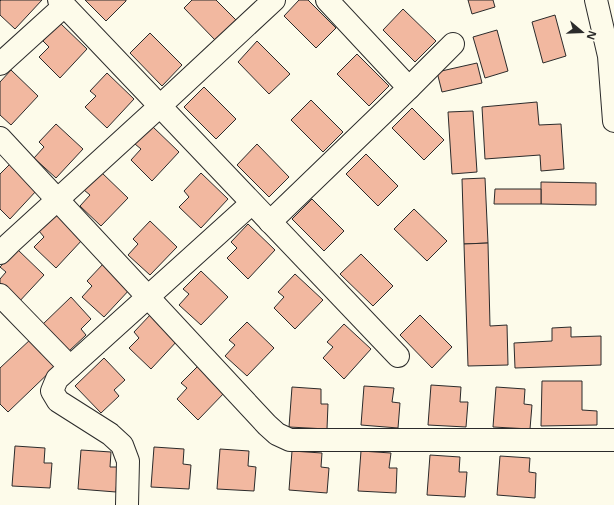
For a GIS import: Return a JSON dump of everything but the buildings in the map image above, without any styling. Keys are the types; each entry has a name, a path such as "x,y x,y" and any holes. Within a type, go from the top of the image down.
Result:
{"street":[{"path":"3,243 57,199 274,0"},
{"path":"327,0 409,88"},
{"path":"596,0 609,56 614,121"},
{"path":"0,64 62,3 398,356"},
{"path":"270,222 454,44"},
{"path":"0,138 277,434 290,440 614,440"},
{"path":"127,505 128,460 122,445 110,434 58,401 52,391 57,379 252,203"},
{"path":"0,295 70,367"}]}
